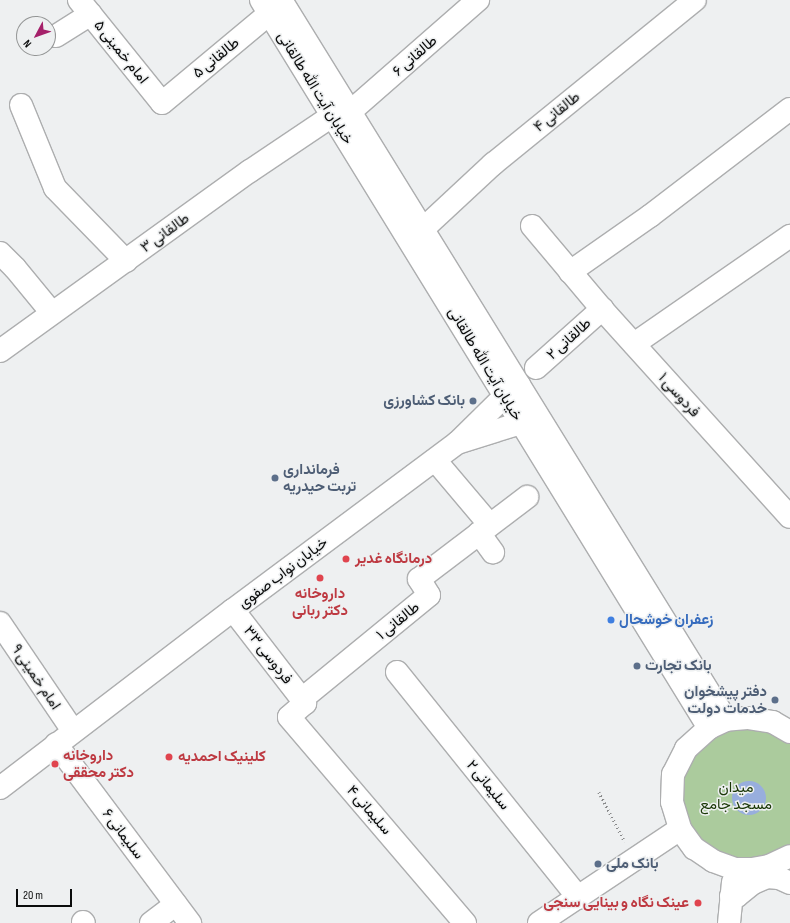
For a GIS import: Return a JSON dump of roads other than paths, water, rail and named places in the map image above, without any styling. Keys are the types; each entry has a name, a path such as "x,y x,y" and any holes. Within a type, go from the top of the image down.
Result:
{"street":[{"name":"طالقانی ۶","path":"342,114 478,0"},
{"name":"طالقانی ۴","path":"423,229 493,164 695,0"},
{"name":"خیابان آیت الله طالقانی","path":"271,5 342,114 717,724"},
{"name":"طالقانی ۵","path":"162,103 271,5"},
{"name":"امام خمینی ۵","path":"85,7 162,103"},
{"path":"56,36 85,7"},
{"path":"21,105 55,188 126,260"},
{"path":"570,272 650,216 790,109"},
{"name":"خیابان آیت الله طالقانی","path":"342,114 423,229 512,390 521,423 717,724"},
{"name":"طالقانی ۳","path":"0,351 250,172 342,114"},
{"name":"فردوسی ۱","path":"532,226 602,309 790,517"},
{"path":"634,344 790,236"},
{"path":"0,253 15,268 52,313"},
{"name":"طالقانی ۲","path":"536,368 602,309"},
{"path":"457,443 512,390"},
{"name":"خیابان نواب صفوی","path":"0,788 233,610 457,443 521,423"},
{"path":"435,460 485,529 493,552"},
{"name":"طالقانی ۱","path":"302,700 429,595 419,579 527,497"},
{"name":"فردوسی ۳۳","path":"233,610 302,700"},
{"name":"امام خمینی ۹","path":"0,623 65,738"},
{"name":"سلیمانی ۲","path":"397,672 579,898"},
{"name":"سلیمانی ۴","path":"302,700 305,703 289,717 465,923"},
{"path":"788,861 752,870 735,869 713,861 694,848 680,829 672,802 674,774 686,749 717,724 747,718 773,722 790,732"},
{"name":"سلیمانی ۶","path":"65,738 190,923"},
{"path":"539,923 579,898 680,829"},
{"path":"728,923 735,869"},
{"path":"731,896 737,896 753,883 767,877 779,878 790,883"},
{"path":"151,923 176,904"}],"water":[{"path":"746,781 752,781 756,782 763,788 766,798 765,805 759,812 752,815 746,815 742,814 735,808 732,801 732,795 733,791 739,784"}],"place":[{"name":"بانک کشاورزی","path":"473,401"},
{"name":"فرمانداری تربت حیدریه","path":"275,478"},
{"name":"درمانگاه غدیر","path":"346,559"},
{"name":"داروخانه دکتر ربانی","path":"320,578"},
{"name":"زعفران خوشحال","path":"611,620"},
{"name":"بانک تجارت","path":"637,666"},
{"name":"دفتر پیشخوان خدمات دولت","path":"775,700"},
{"name":"کلینیک احمدیه","path":"169,757"},
{"name":"داروخانه دکتر محققی","path":"55,764"},
{"name":"بانک ملی","path":"598,864"},
{"name":"عینک نگاه و بینایی سنجی","path":"698,903"}],"park label":[{"name":"میدان مسجد جامع","path":"736,796"}]}
